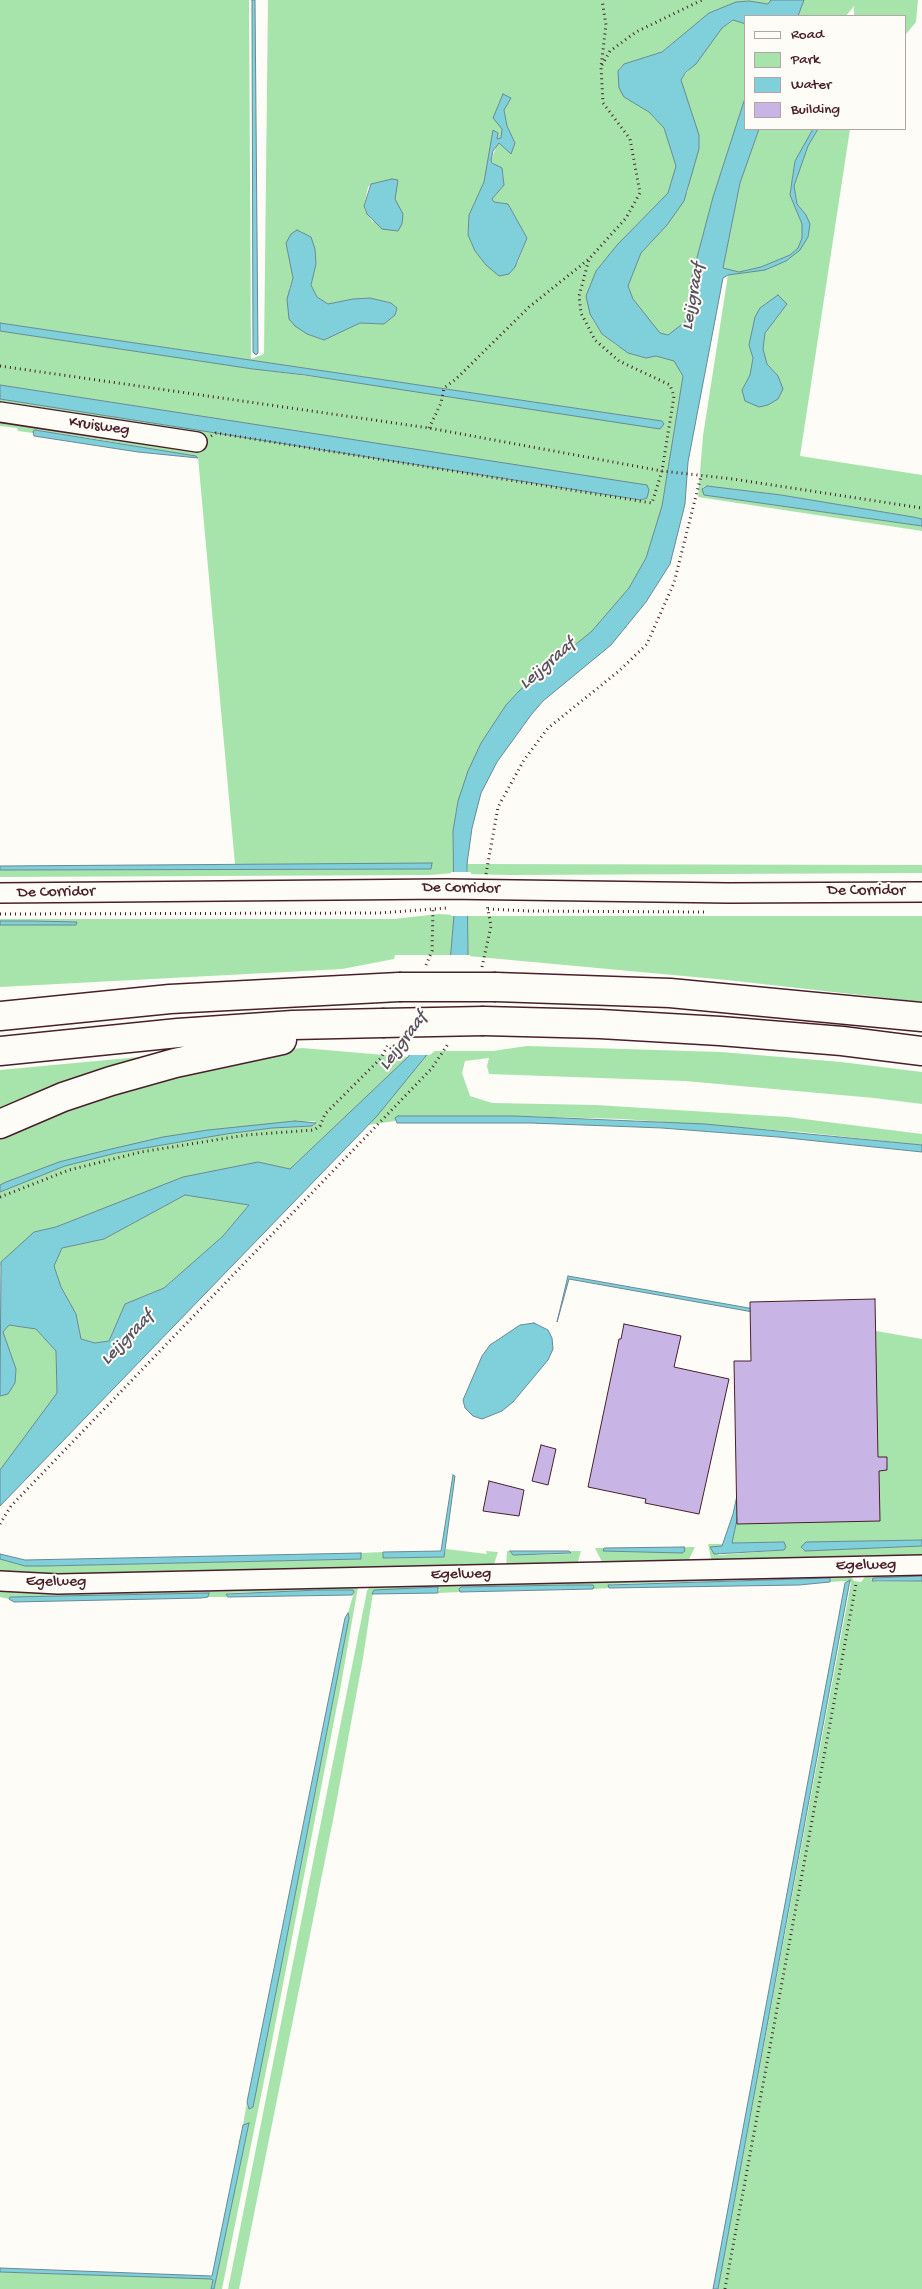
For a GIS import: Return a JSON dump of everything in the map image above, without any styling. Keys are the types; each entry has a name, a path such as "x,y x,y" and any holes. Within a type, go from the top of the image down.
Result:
{"highway":[{"path":"0,1016 83,1006 256,993 399,987 496,987 670,993 922,1017"},
{"path":"0,996 83,1006"},
{"path":"0,1124 63,1098 166,1065 378,1029 484,1022 600,1024 842,1041 922,1051"},
{"path":"0,1051 178,1033 293,1025 378,1029"}],"street":[{"name":"Kruisweg","path":"0,412 197,442"},
{"name":"De Corridor","path":"0,893 446,889 718,893 922,892"},
{"name":"Egelweg","path":"0,1581 58,1584 922,1565"}],"path":[{"path":"429,428 444,388 456,379 529,307 589,259 626,218 640,193 630,140 603,102 601,67 606,25 602,0"},
{"path":"601,67 610,51 636,32 702,0"},
{"path":"197,442 216,434 652,503 662,471 674,396 670,385 619,361 595,340 581,313 579,296 589,259"},
{"path":"0,366 429,428 662,471 733,479 922,508"},
{"name":"De Corridor","path":"0,914 369,913 446,908"},
{"path":"426,968 432,951 433,909"},
{"path":"0,1197 69,1170 141,1152 246,1135 314,1130 320,1126 325,1114 381,1058 378,1029"},
{"path":"725,2289 859,1566"}],"green space":[{"path":"0,0 249,0 251,359 264,354 268,0 771,0 769,4 749,1 737,2 709,13 662,52 624,64 618,71 624,97 649,112 664,128 676,166 668,193 617,245 596,271 586,296 593,320 602,334 616,345 646,358 656,356 674,361 683,376 662,506 646,558 629,588 592,631 520,690 506,705 481,743 458,801 453,831 453,873 430,875 0,877 0,870 431,869 432,864 235,864 198,457 36,430 33,433 18,431 17,428 0,426 0,399 641,500 647,498 647,486 0,385 0,331 253,369 662,421 0,323","holes":["510,98 504,109 507,126 515,143 505,147 498,143 491,160 503,174 504,185 492,199 494,202 508,204 527,238 518,262 509,274 486,265 475,251 468,235 469,215 484,182 493,130 498,133 497,140 501,138 502,129 495,115 499,102","384,183 395,194 395,199 373,222 365,211 364,206 368,187 371,184","286,243 316,264 311,285 317,297 328,304 370,298 391,303 397,308 395,315 384,324 360,323 323,340 307,334 289,289 293,278"]},
{"path":"804,0 918,0 916,22 907,33 907,15 854,15 854,6 847,15 798,15"},
{"path":"734,20 744,23 744,101 713,197 690,284 691,296 685,322 668,335 660,333 653,327 633,299 628,286 641,253 667,225 688,191 689,180 681,80 722,28"},
{"path":"759,130 812,130 795,161 790,195 802,224 802,238 798,248 790,255 761,267 739,272 723,268 740,183"},
{"path":"817,130 850,130 800,456 922,475 922,519 781,495 707,486 703,487 704,495 922,526 922,531 698,497 703,436 728,275 786,261 808,237 806,215 797,204 794,186 808,146","holes":["778,295 787,304 765,333 763,349 767,364 778,376 742,390 750,375 753,358 749,345 760,308"]},
{"path":"467,864 922,865 922,873 510,875 468,874"},
{"path":"439,914 454,915 451,955 395,955 394,959 342,969 0,987 0,925 76,925 76,922 0,921 0,919 394,919"},
{"path":"468,916 922,916 922,1002 727,980 468,956"},
{"path":"527,1046 721,1052 841,1062 922,1072 922,1104 685,1081 489,1074 487,1066 489,1058 465,1061 462,1073 470,1096 492,1103 596,1105 788,1117 922,1134 922,1145 801,1132 623,1119 514,1116 398,1116 395,1121 368,1125 430,1051 493,1051"},
{"path":"302,1048 408,1057 290,1169 258,1162 118,1203 56,1227 35,1232 0,1266 0,1192 65,1166 116,1153 226,1134 272,1128 314,1126 315,1121 208,1130 59,1162 0,1185 0,1130 14,1123 248,1054"},
{"path":"182,1053 0,1117 0,1070"},
{"path":"185,1195 249,1205 223,1236 164,1288 125,1304 109,1341 95,1343 81,1339 76,1314 61,1287 54,1266 62,1248 104,1239"},
{"path":"779,1314 922,1339 922,1540 806,1542 802,1550 922,1546 922,1560 712,1563 708,1544 723,1544 722,1546 710,1547 712,1551 719,1555 784,1550 784,1542 732,1543"},
{"path":"9,1325 36,1329 56,1351 57,1393 0,1470 0,1396 8,1394 15,1383 16,1369 3,1332"},
{"path":"684,1547 695,1547 686,1566 605,1568 595,1548 604,1548 603,1551 685,1551"},
{"path":"446,1549 487,1554 486,1551 498,1552 492,1570 60,1580 0,1574 0,1559 25,1566 45,1566 361,1559 361,1553 383,1552 383,1558 443,1557"},
{"path":"507,1551 510,1551 513,1555 569,1554 571,1553 569,1551 581,1551 576,1568 506,1570"},
{"path":"922,1569 922,1576 871,1579 878,1582 922,1581 922,2289 718,2289 851,1583 846,1581 830,1582 828,1578 611,1584 609,1588 593,1589 593,1585 568,1585 461,1587 459,1589 460,1592 438,1593 440,1589 373,1592 363,1658 334,1815 239,2289 228,2289 369,1588 378,1582 848,1571 854,1581 861,1582 870,1570"},
{"path":"353,1582 358,1587 340,1690 272,2041 222,2289 214,2289 249,2124 243,2125 247,2102 248,2108 281,1967 349,1618 348,1613 354,1592 352,1590 319,1590 227,1593 228,1597 208,1597 209,1593 11,1597 9,1599 0,1597 0,1587"},
{"path":"0,2272 213,2280 211,2289 0,2289"}],"water":[{"path":"252,0 255,0 258,353 256,355 253,352"},
{"name":"Leijgraaf","path":"771,0 804,0 798,15 744,15 744,23 733,20 722,28 696,64 686,72 681,80 699,135 699,149 684,201 667,225 641,253 628,286 633,299 660,333 668,335 685,322 691,296 690,284 713,197 744,101 744,130 759,130 740,183 723,268 739,272 761,267 790,255 798,248 802,238 802,224 790,195 795,161 812,130 817,130 808,146 794,186 797,204 806,215 810,224 808,237 800,250 786,261 765,270 728,275 723,278 688,462 685,504 670,564 646,602 611,645 543,701 531,715 497,762 481,793 472,828 467,864 468,956 430,1051 377,1116 0,1506 0,1470 57,1393 56,1351 36,1329 9,1325 3,1332 16,1369 15,1383 8,1394 0,1396 1,1262 34,1232 56,1227 183,1177 258,1162 290,1169 408,1057 438,1011 448,978 454,915 453,831 458,801 468,771 481,743 506,705 520,690 592,631 629,588 646,558 662,506 683,376 674,361 656,356 646,358 628,353 602,334 590,314 586,296 596,271 617,245 668,193 676,166 664,128 649,112 624,97 619,88 618,71 624,64 662,52 709,13 736,2 749,1 768,4","holes":["185,1195 249,1205 223,1236 164,1288 125,1304 109,1341 95,1343 81,1339 76,1314 61,1287 54,1266 62,1248 104,1239"]},
{"path":"503,94 511,98 504,110 507,126 515,143 511,154 499,143 493,151 491,160 492,163 502,168 504,185 492,199 494,202 508,204 527,238 515,267 509,274 499,276 486,265 475,251 468,235 469,215 484,182 493,130 498,133 497,139 501,138 502,129 493,118"},
{"path":"392,179 398,180 395,199 403,214 402,224 398,231 382,229 367,214 364,206 371,184"},
{"path":"297,230 311,237 315,249 316,264 311,285 317,297 328,304 370,298 391,303 397,308 395,315 384,324 360,323 324,340 307,334 295,326 289,319 287,299 293,278 286,243 291,234"},
{"path":"778,295 787,304 765,333 763,349 767,364 778,376 783,389 778,399 768,405 759,407 745,401 742,390 750,375 753,358 749,345 755,317 760,308"},
{"path":"0,323 662,421 664,424 660,429 0,331"},
{"path":"0,385 647,485 649,490 647,498 641,500 0,399"},
{"path":"33,431 196,456 198,458 138,452 34,436"},
{"path":"707,486 781,495 913,517 922,519 922,526 704,495 702,489"},
{"path":"432,863 431,869 0,870 0,866"},
{"path":"0,921 77,922 76,925 0,925"},
{"path":"398,1116 514,1116 705,1124 922,1145 922,1152 778,1137 662,1128 531,1123 397,1123 395,1118"},
{"path":"295,1121 316,1123 312,1126 272,1128 226,1134 116,1153 65,1166 0,1192 0,1185 6,1182 59,1162 107,1150 163,1137 208,1130"},
{"path":"568,1276 777,1313 775,1316 569,1279 557,1322"},
{"path":"534,1323 548,1330 552,1338 553,1349 548,1360 513,1402 502,1411 482,1419 473,1416 465,1408 463,1400 482,1356 490,1345 520,1325"},
{"path":"772,1332 776,1335 732,1543 784,1542 786,1547 784,1550 714,1554 710,1547 722,1546 733,1514"},
{"path":"453,1475 455,1476 444,1557 383,1558 383,1552 441,1551"},
{"path":"922,1540 922,1546 805,1551 801,1547 806,1542"},
{"path":"684,1547 685,1551 682,1553 603,1551 604,1548"},
{"path":"510,1551 569,1551 571,1553 513,1555"},
{"path":"361,1553 361,1559 45,1566 25,1566 0,1559 0,1554 25,1560"},
{"path":"922,1576 922,1581 872,1581 873,1578"},
{"path":"830,1578 830,1582 799,1585 609,1588 608,1585"},
{"path":"850,1580 718,2289 713,2289 845,1583"},
{"path":"593,1585 594,1587 593,1589 460,1592 459,1589 461,1587"},
{"path":"438,1587 438,1593 372,1594 374,1590"},
{"path":"353,1590 354,1592 352,1595 228,1597 226,1594"},
{"path":"209,1593 208,1597 201,1598 14,1602 9,1599 10,1597"},
{"path":"348,1613 349,1618 281,1967 253,2107 249,2109 247,2102 345,1618"},
{"path":"249,2123 214,2289 211,2289 213,2280 211,2279 0,2272 0,2268 212,2276 243,2125"}],"pier":[{"path":"451,872 471,872 471,916 451,916"},
{"path":"448,955 470,955 460,1013 444,1043 430,1055 406,1055 428,1025 440,1002"}],"building":[{"path":"875,1299 878,1457 887,1457 887,1470 879,1471 880,1521 737,1524 734,1361 751,1361 750,1302"},
{"path":"624,1324 681,1336 674,1367 729,1379 699,1514 645,1503 646,1499 588,1487 619,1339 621,1339"},
{"path":"541,1445 556,1449 548,1485 532,1481"},
{"path":"489,1481 524,1490 519,1516 483,1511"}]}
